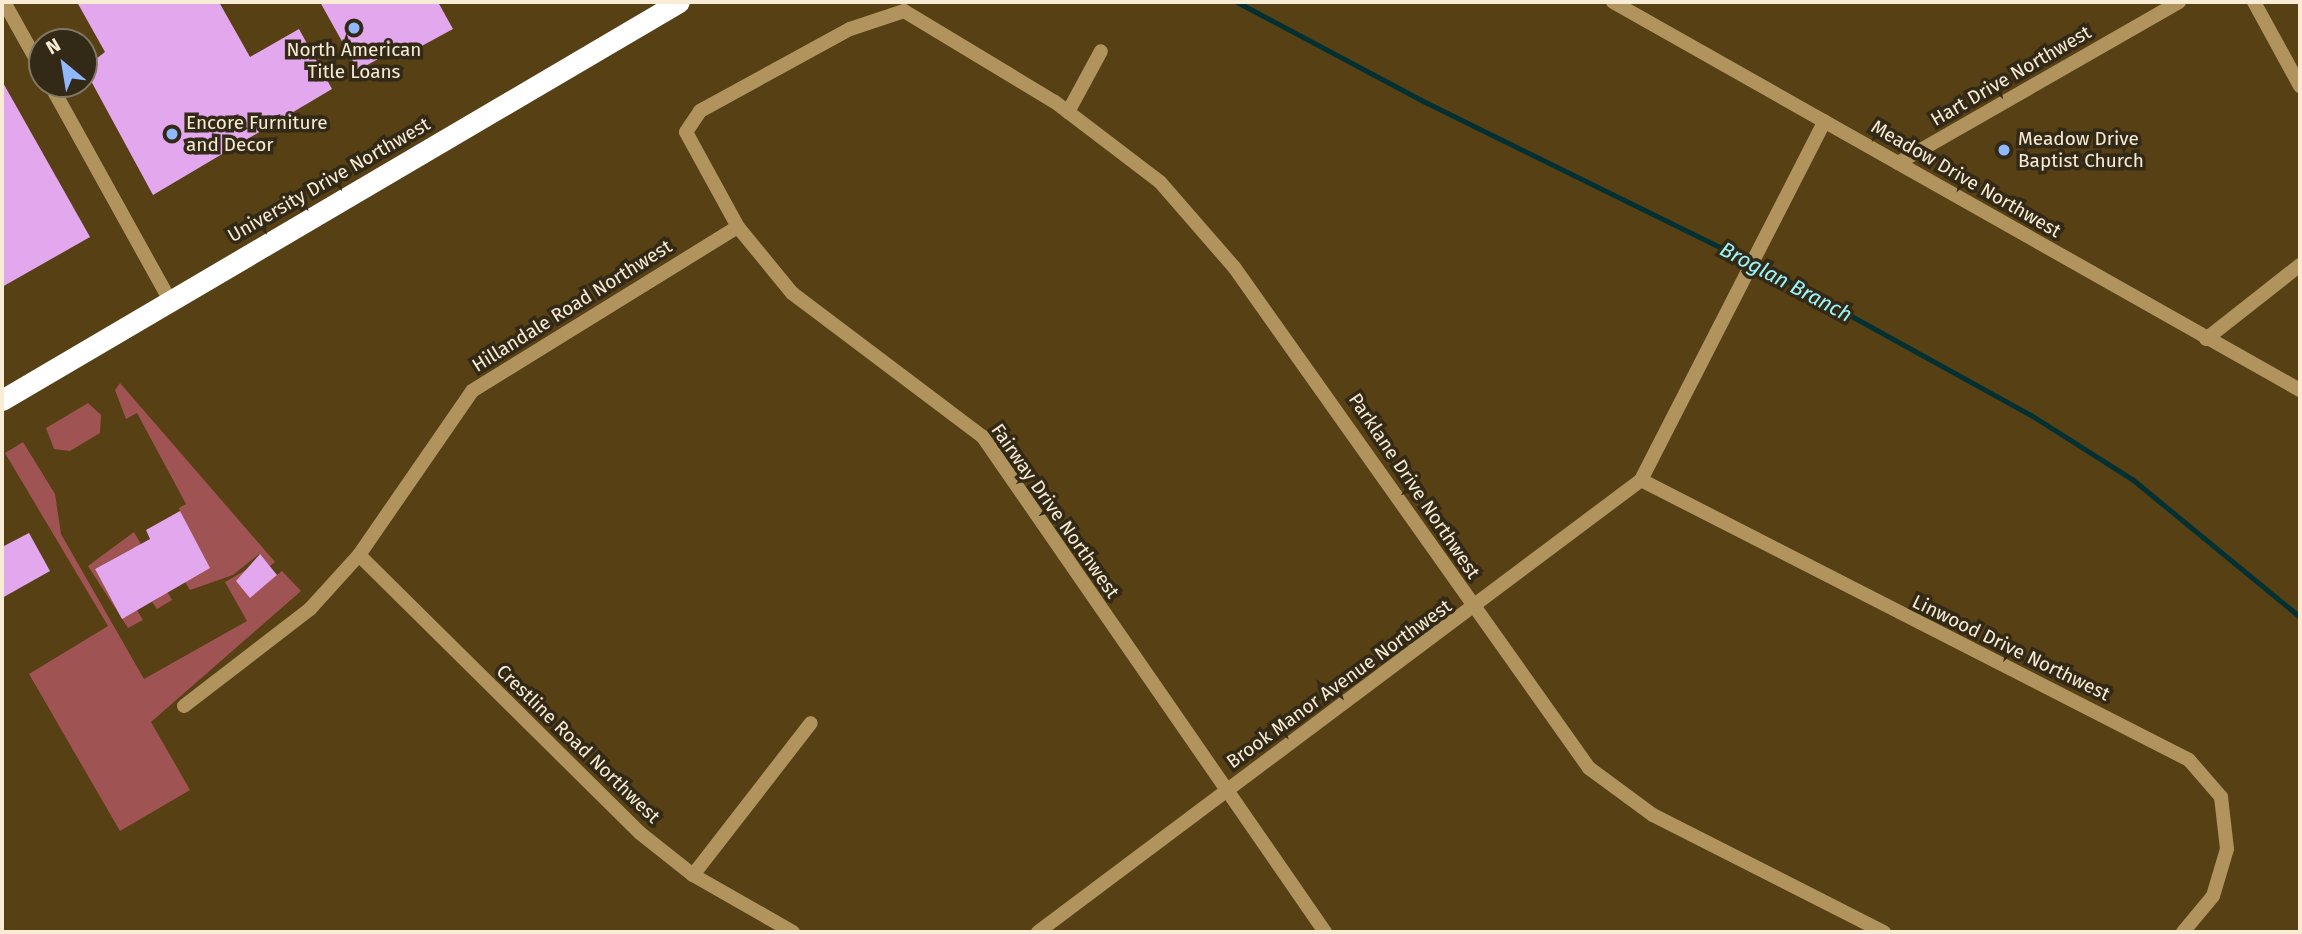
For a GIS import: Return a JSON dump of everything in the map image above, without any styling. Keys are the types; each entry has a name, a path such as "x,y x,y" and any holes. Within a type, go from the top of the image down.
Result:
{"highway":[{"name":"University Drive Northwest","path":"2,400 169,299 679,2"}],"street":[{"path":"4,2 28,45"},
{"name":"Meadow Drive Northwest","path":"1613,2 2300,390"},
{"path":"1627,10 1640,2"},
{"name":"Hart Drive Northwest","path":"1898,163 2179,2"},
{"path":"2254,2 2300,86"},
{"name":"Parklane Drive Northwest","path":"722,100 850,29 904,11 1068,112 1160,182 1234,267 1589,768 1653,815 1884,932"},
{"path":"1068,112 1101,51"},
{"path":"58,98 169,299"},
{"name":"Fairway Drive Northwest","path":"722,100 700,111 686,132 738,227 792,293 983,437 1325,932"},
{"name":"Brook Manor Avenue Northwest","path":"1038,932 1474,609 1641,480 1737,288 1825,121"},
{"name":"Hillandale Road Northwest","path":"184,706 310,609 359,555 472,391 738,227"},
{"path":"2206,339 2300,265"},
{"name":"Linwood Drive Northwest","path":"1641,480 2189,760 2221,797 2228,849 2213,895 2183,932"},
{"name":"Crestline Road Northwest","path":"359,555 640,834 692,875 793,932"},
{"path":"692,875 811,723"}],"shaded area":[{"path":"120,383 275,562 270,566 259,554 233,575 190,590 185,582 200,573 179,508 186,504 137,413 126,419 115,390"},
{"path":"88,403 101,415 100,433 70,451 54,449 46,428"},
{"path":"23,442 55,494 61,534 144,679 247,621 225,582 251,567 250,597 282,571 301,591 151,722 190,790 120,831 29,674 108,626 5,453"},
{"path":"134,532 172,600 157,609 152,602 160,597 133,548 95,569 122,618 137,610 143,620 128,628 88,566"}],"building":[{"path":"77,2 219,2 250,57 299,29 332,89 153,195 98,94 98,57 105,52 98,40 98,28 92,28"},
{"path":"320,2 438,2 453,29 407,54 402,46 358,70"},
{"path":"2,81 90,237 2,287"},
{"path":"180,511 210,568 122,619 95,569 150,539 146,530"},
{"path":"29,533 50,571 2,598 2,547"},
{"path":"260,554 277,575 250,598 236,581"}],"waterway":[{"name":"Broglan Branch","path":"1237,2 1427,103 1777,275 2031,415 2132,479 2300,617"}],"place":[{"name":"North American Title Loans","path":"354,28"},
{"name":"Encore Furniture and Decor","path":"172,134"},
{"name":"Meadow Drive Baptist Church","path":"2004,150"}]}
